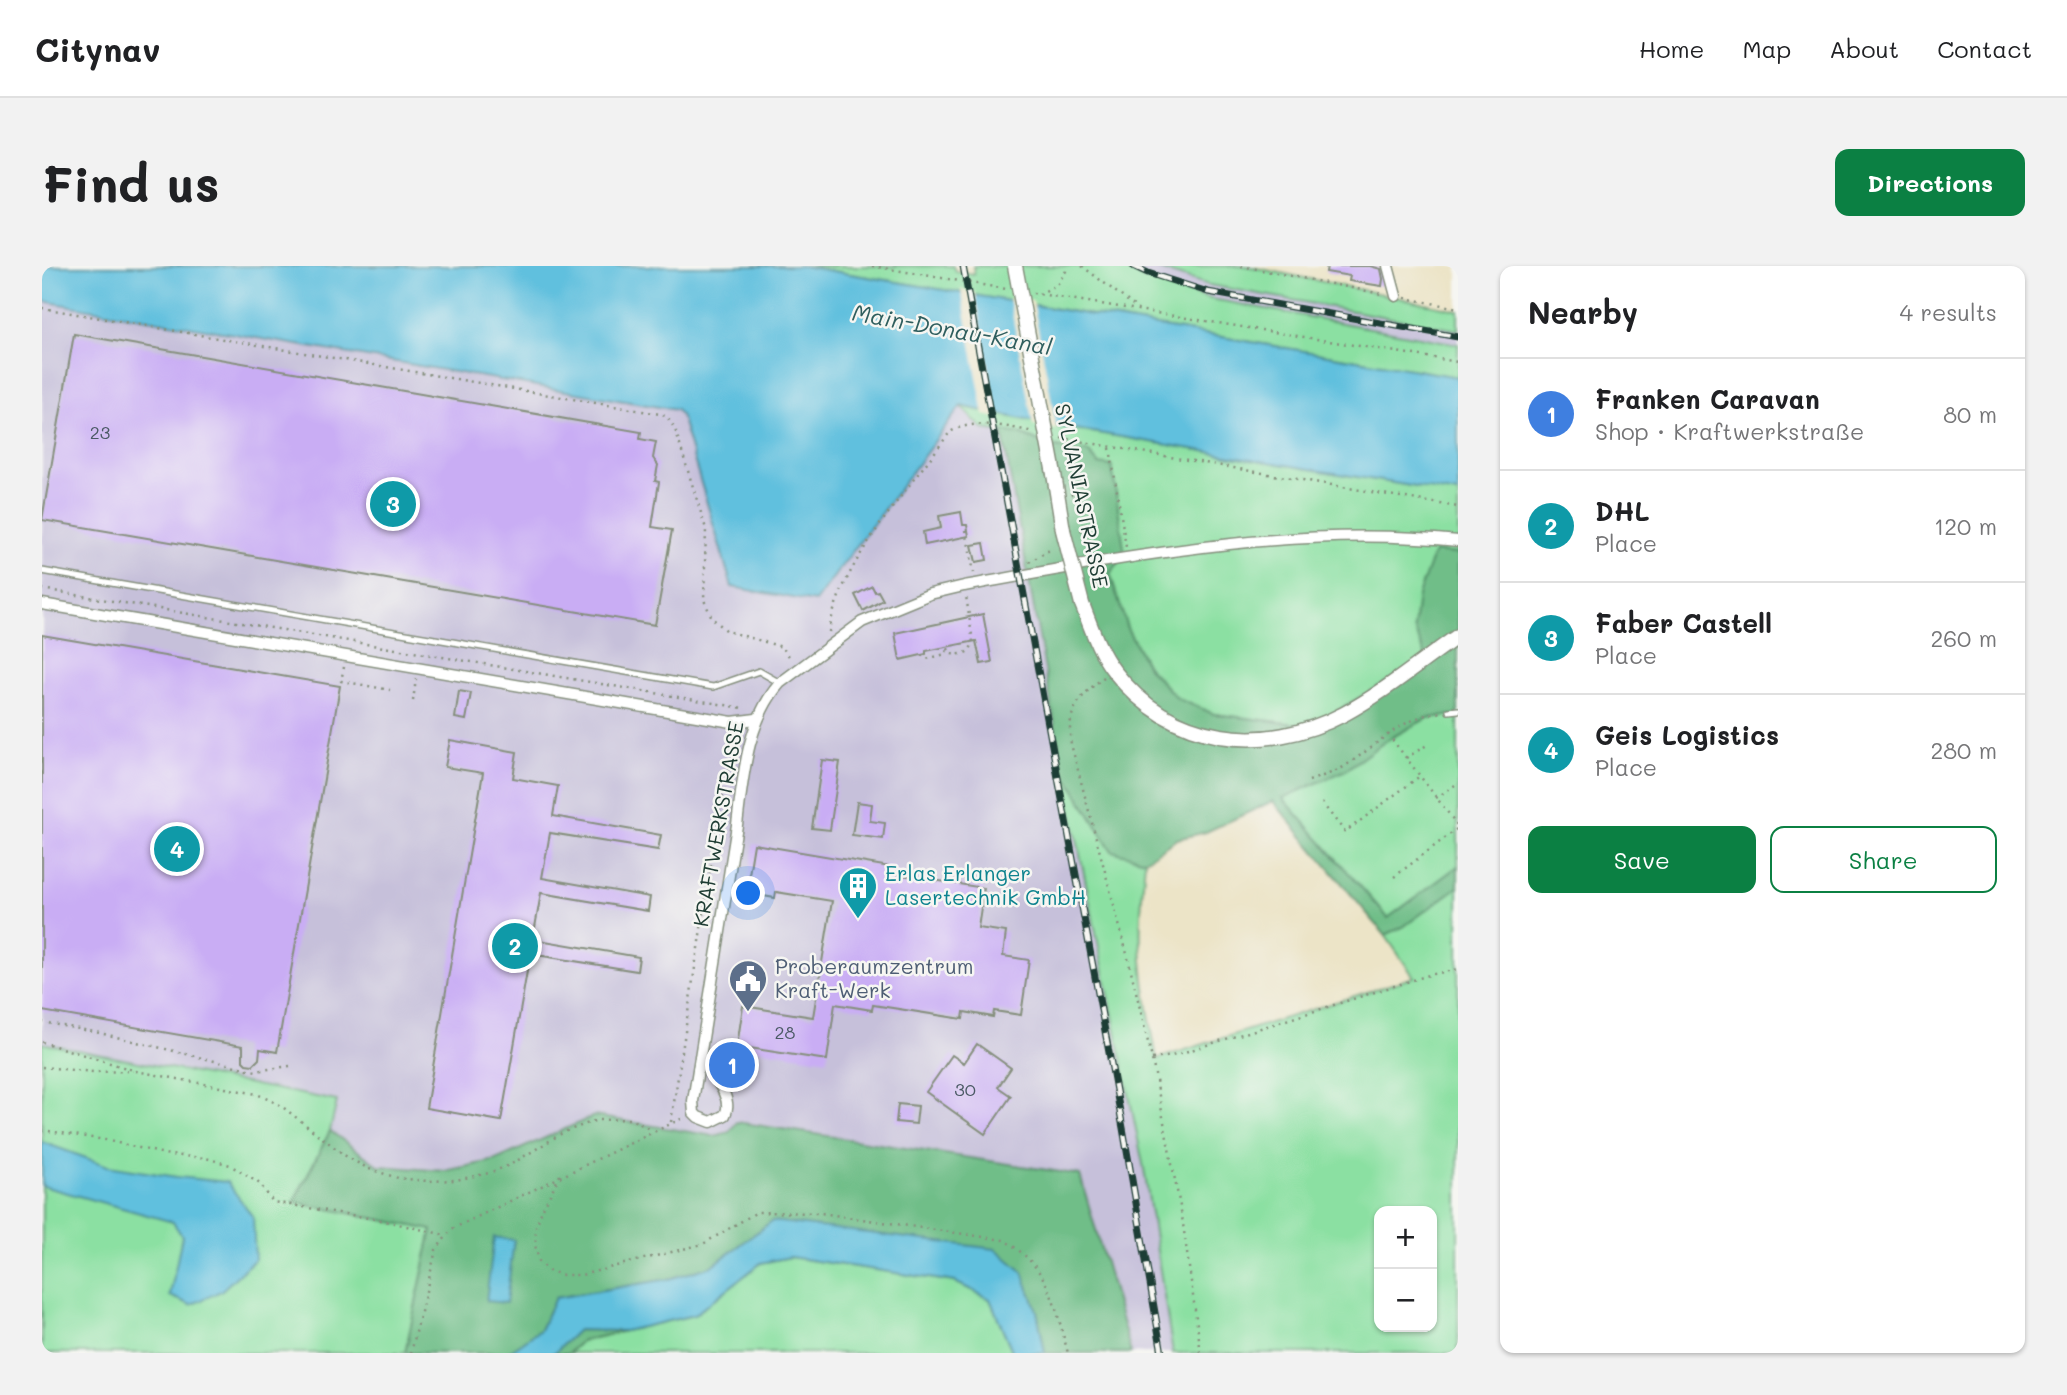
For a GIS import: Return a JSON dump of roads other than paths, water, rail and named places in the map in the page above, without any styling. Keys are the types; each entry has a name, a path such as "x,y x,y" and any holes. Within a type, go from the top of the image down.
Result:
{"street":[{"name":"SYLVANIASTRASSE","path":"1015,266 1063,530 1082,604 1113,670 1153,709 1195,731 1250,739 1279,736 1311,728 1374,696 1458,636"},
{"path":"1388,266 1396,296"},
{"name":"KRAFTWERKSTRASSE","path":"699,1056 728,1103 725,1115 711,1122 698,1118 693,1108 699,1056 753,714 780,683 862,622 930,594 1127,557 1277,538 1367,537 1458,541"},
{"path":"42,604 732,722 753,714"}],"lane":[{"path":"42,571 713,687 759,671 780,683"},
{"path":"1449,711 1458,710"}],"water":[{"name":"Main-Donau-Kanal","path":"42,266 803,266 1458,377 1458,494 1045,424 961,406 815,602 732,587 681,416 676,410 42,301"},
{"path":"42,1142 108,1166 227,1182 253,1217 255,1259 221,1291 191,1305 170,1296 182,1236 173,1222 42,1186"},
{"path":"772,1221 996,1249 1023,1272 1037,1311 1045,1353 1013,1353 990,1299 955,1282 790,1257 761,1263 694,1315 625,1331 578,1330 554,1353 507,1353 540,1330 555,1298 669,1279 712,1266"},
{"path":"494,1237 514,1240 506,1303 486,1301"}],"railway":[{"path":"963,266 1123,1128 1162,1353"},
{"path":"1133,266 1208,292 1458,337"}],"place":[{"name":"Faber Castell","path":"393,504"},
{"name":"Geis Logistics","path":"177,849"},
{"name":"Erlas Erlanger Lasertechnik GmbH","path":"858,920"},
{"name":"DHL","path":"515,946"},
{"name":"Proberaumzentrum Kraft-Werk","path":"748,1013"},
{"name":"Franken Caravan","path":"732,1065"}]}
